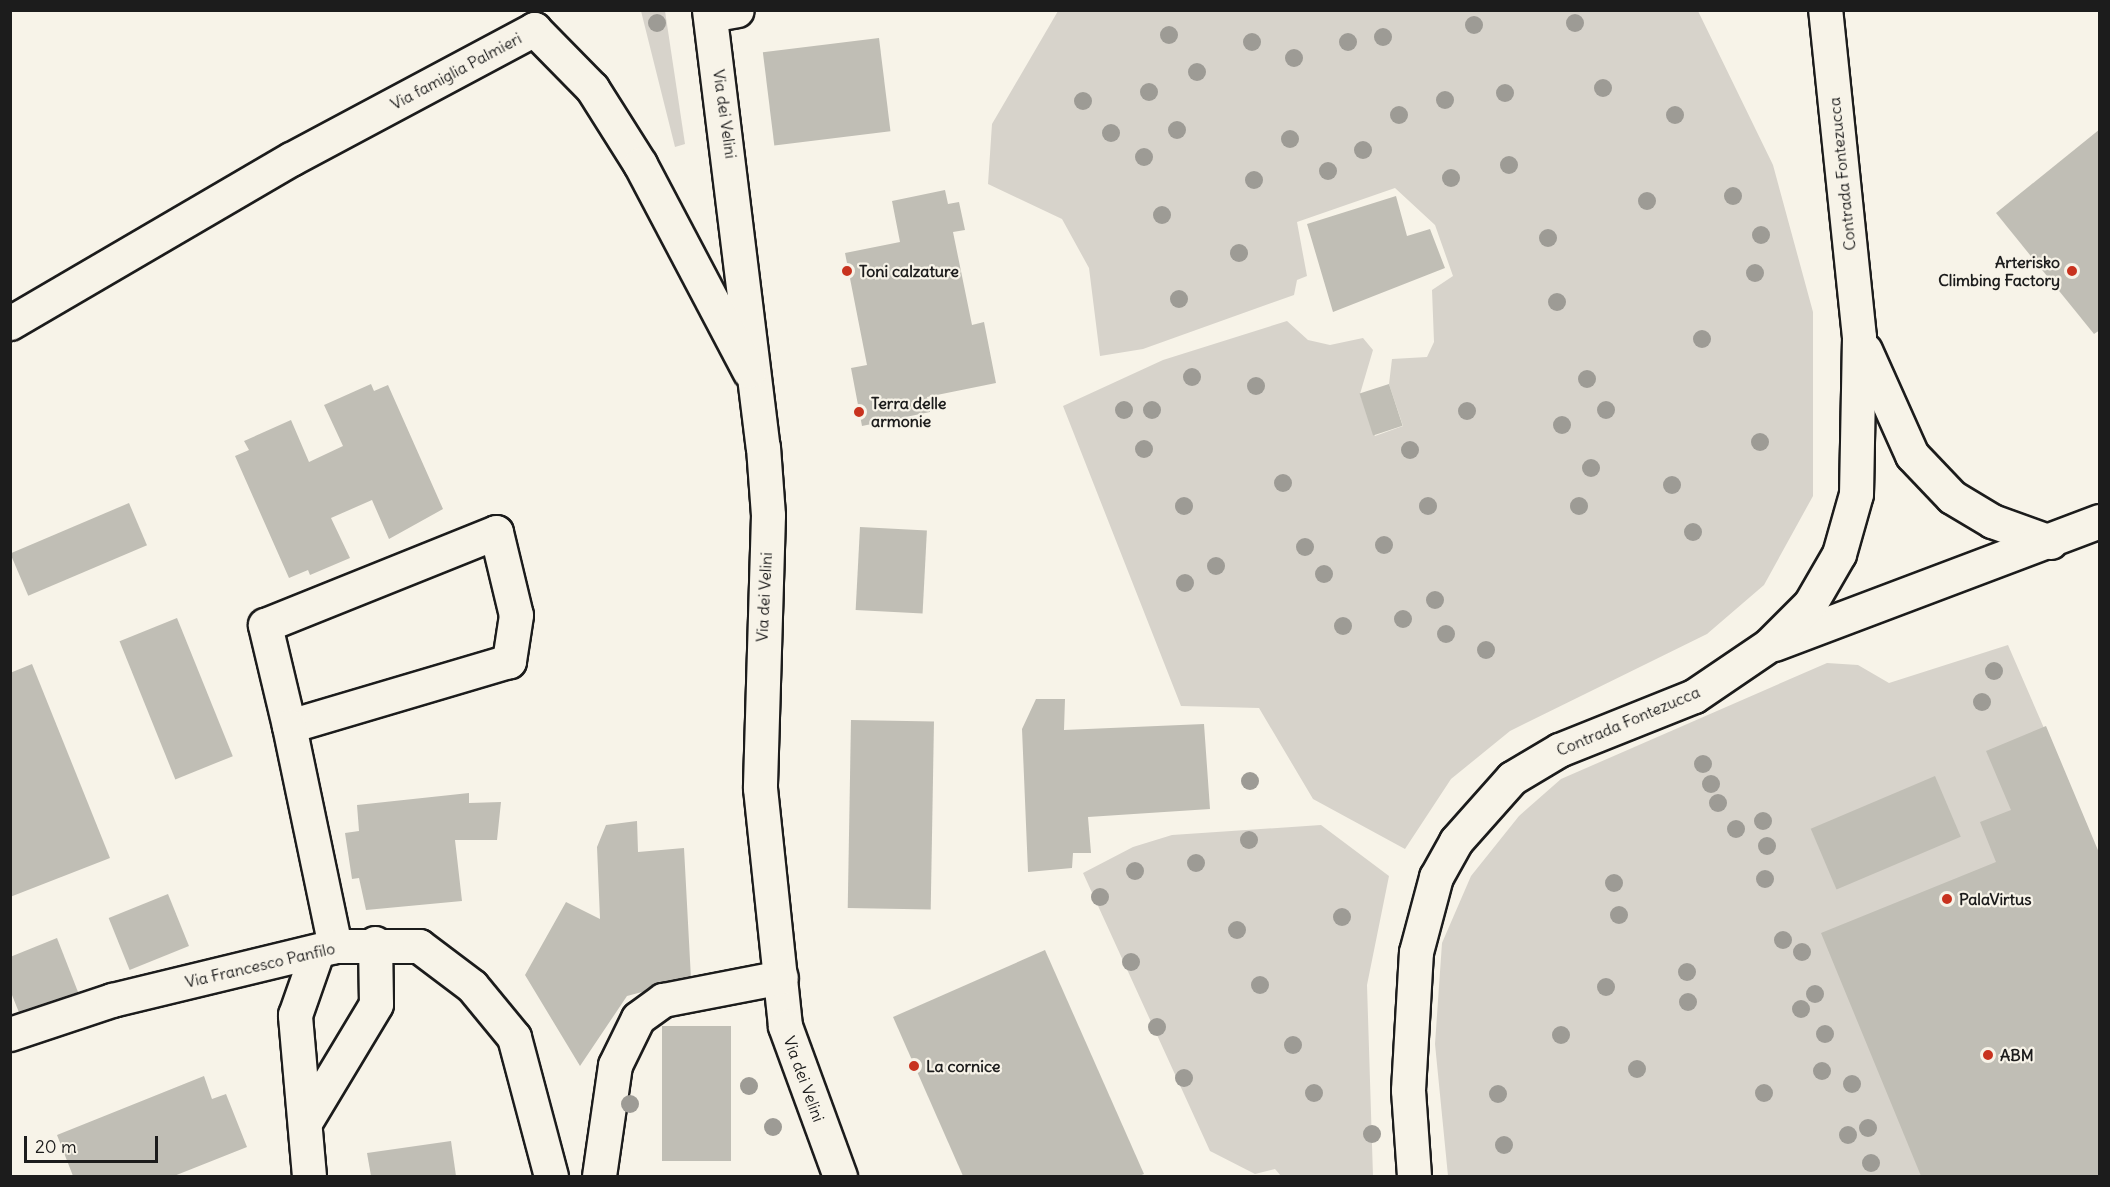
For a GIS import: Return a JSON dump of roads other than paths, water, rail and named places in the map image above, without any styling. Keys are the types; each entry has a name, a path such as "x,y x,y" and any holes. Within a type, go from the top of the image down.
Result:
{"street":[{"name":"Contrada Fontezucca","path":"1414,1176 1408,1090 1416,952 1436,877 1456,841 1512,778 1559,750 1694,696 1769,645 1809,604 1842,544 1856,494 1859,337 1825,10"},
{"name":"Via dei Velini","path":"719,12 768,515 760,788 785,1026 840,1176"},
{"name":"Via famiglia Palmieri","path":"10,323 291,159 534,29 592,88 640,164 757,387"},
{"name":"Contrada Fontezucca","path":"1859,337 1912,454 1952,497 1992,520 2050,542"},
{"name":"Contrada Fontezucca","path":"1769,645 2050,542 2100,521"},
{"path":"289,726 509,662 516,615 496,532 265,625 289,726 326,950 295,1015 307,1119 309,1176"},
{"path":"307,1119 376,1004 375,943"},
{"name":"Via Francesco Panfilo","path":"10,1034 111,1000 326,950 375,943 419,946 472,986 514,1037 551,1176"},
{"path":"599,1176 615,1065 638,1018 663,1000 781,977"}],"place":[{"name":"Toni calzature","path":"847,271"},
{"name":"Arterisko Climbing Factory","path":"2072,271"},
{"name":"Terra delle armonie","path":"859,412"},
{"name":"PalaVirtus","path":"1947,899"},
{"name":"ABM","path":"1988,1055"},
{"name":"La cornice","path":"914,1066"}]}
